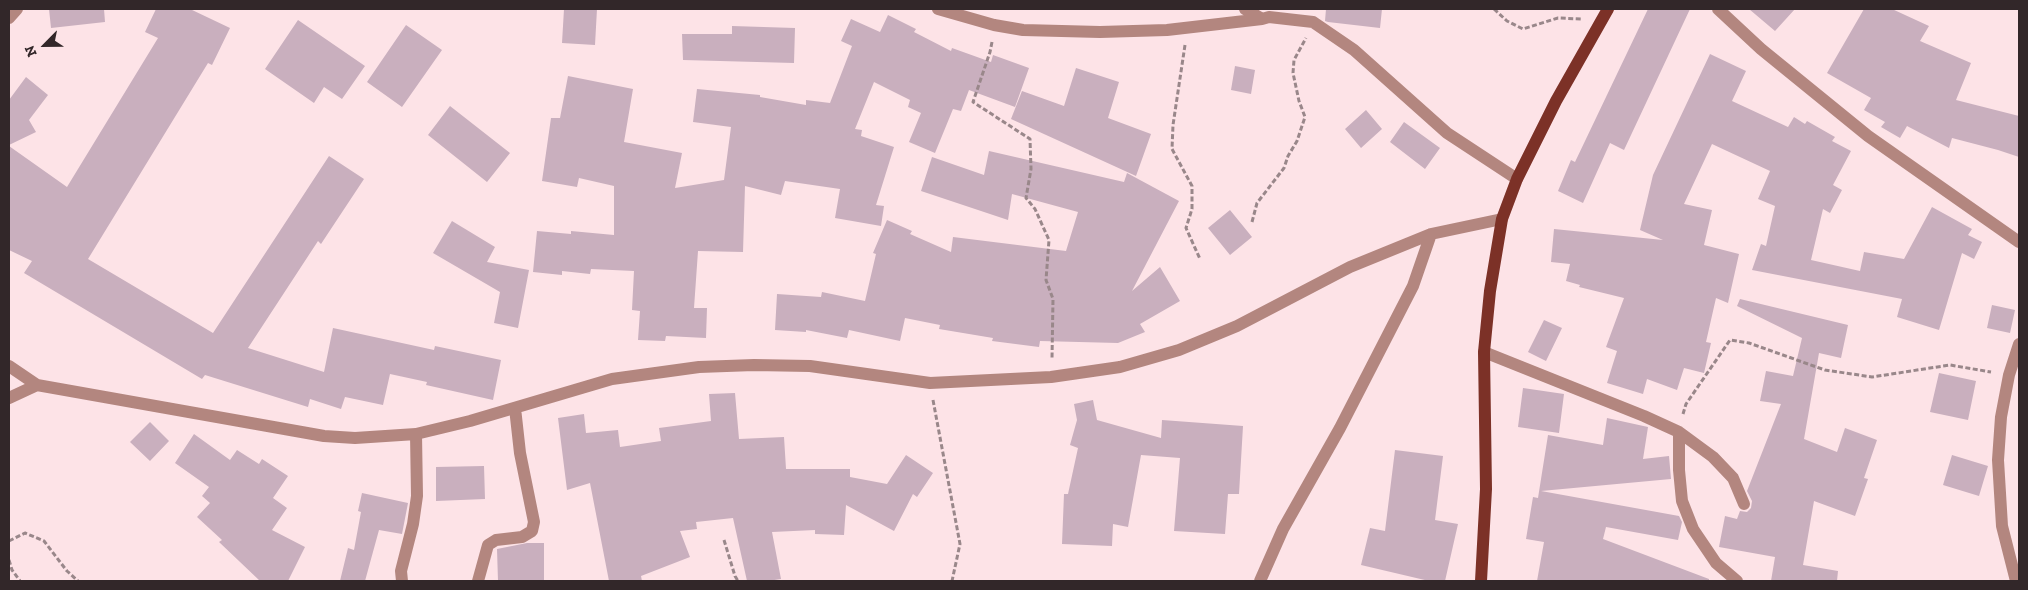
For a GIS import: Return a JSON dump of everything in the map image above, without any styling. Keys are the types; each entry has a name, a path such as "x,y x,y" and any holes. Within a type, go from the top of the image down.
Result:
{"main road":[{"path":"1482,581 1486,488 1484,352 1490,291 1502,219 1517,179 1556,101 1605,14"}],"street":[{"path":"9,18 17,9"},
{"path":"938,9 994,25 1023,30 1100,32 1167,30 1226,22 1262,20 1269,17 1313,22 1354,50 1447,133 1517,179"},
{"path":"1245,9 1262,20"},
{"path":"1718,9 1761,49 1868,136 2019,242"},
{"path":"9,366 36,386 324,436 355,438 416,434 612,380 699,367 754,365 810,366 930,383 1051,377 1120,367 1180,350 1237,326 1350,267 1431,234 1502,219"},
{"path":"1260,581 1283,529 1340,428 1413,286 1431,234"},
{"path":"2016,581 2002,526 1998,460 2002,417 2009,375 2019,344"},
{"path":"1484,352 1644,416 1679,432 1713,457 1733,478 1744,504"},
{"path":"9,398 36,386"},
{"path":"478,581 488,545 496,540 522,536 532,531 534,522 520,453 515,408"},
{"path":"1679,432 1679,470 1682,501 1693,529 1716,563 1737,581"},
{"path":"402,581 401,571 413,524 417,496 416,434"}],"path":[{"path":"1494,9 1507,21 1523,29 1558,18 1605,14"},
{"path":"1252,222 1257,203 1284,168 1288,156 1297,141 1305,116 1299,101 1293,73 1294,60 1303,46 1313,22"},
{"path":"994,25 990,52 973,102 1030,139 1031,169 1026,198 1035,210 1048,240 1046,280 1052,299 1051,377"},
{"path":"1186,43 1173,125 1172,149 1192,186 1192,209 1186,228 1200,259"},
{"path":"1679,432 1686,404 1730,340 1749,342 1825,370 1872,378 1950,365 2009,375"},
{"path":"930,383 960,544 952,581"},
{"path":"9,542 26,533 44,541 67,571 78,581"},
{"path":"724,540 738,581"},
{"path":"9,560 12,570 20,581"}],"building":[{"path":"49,9 104,9 105,22 51,28"},
{"path":"156,9 190,9 230,28 212,65 208,63 88,259 213,333 329,156 364,179 321,244 318,241 248,348 324,372 333,328 434,350 435,346 501,360 493,400 426,385 427,382 390,374 383,405 345,397 341,409 310,399 308,407 205,375 202,379 24,273 32,261 9,250 9,146 67,187 158,38 145,32"},
{"path":"564,9 597,9 595,45 562,43"},
{"path":"1326,9 1382,9 1380,28 1325,21"},
{"path":"1648,9 1690,9 1624,150 1610,143 1583,203 1558,191 1571,160 1575,162"},
{"path":"1749,9 1795,9 1775,31"},
{"path":"1864,9 1892,9 1929,26 1920,41 1971,63 1956,100 2019,116 2019,157 1952,138 1949,148 1907,126 1900,138 1881,127 1885,122 1864,110 1871,98 1827,73"},
{"path":"888,15 916,29 914,32 951,51 952,48 991,62 993,55 1029,68 1015,107 969,90 961,111 953,109 935,153 909,142 921,113 908,107 910,100 874,82 855,129 862,130 861,136 894,147 876,205 884,206 881,226 835,218 840,189 785,181 781,195 745,186 743,252 698,251 694,308 707,308 706,338 666,336 665,341 638,340 640,311 632,310 634,271 591,269 590,274 562,271 562,275 533,272 537,231 571,234 571,231 614,235 614,186 579,178 577,187 542,181 551,118 560,118 568,76 633,89 624,142 682,153 675,188 724,180 731,127 693,122 697,89 760,95 760,97 806,105 806,100 830,103 852,46 841,41 851,19 880,32"},
{"path":"298,20 365,66 342,99 324,87 314,103 265,69"},
{"path":"406,25 442,50 402,107 367,82"},
{"path":"732,26 795,28 794,63 683,60 682,34 732,34"},
{"path":"1710,54 1746,71 1732,101 1788,127 1794,117 1805,124 1807,121 1835,137 1832,141 1851,151 1833,185 1842,190 1830,213 1823,209 1811,260 1860,271 1864,252 1904,259 1932,207 1972,229 1968,235 1982,242 1974,259 1962,253 1939,330 1897,317 1902,299 1752,270 1761,244 1766,246 1775,206 1758,199 1770,171 1712,144 1684,204 1712,210 1704,245 1739,254 1728,303 1716,298 1706,342 1711,343 1704,373 1684,368 1677,390 1647,379 1643,394 1607,383 1617,351 1606,347 1624,298 1579,287 1580,285 1566,281 1570,264 1551,262 1554,229 1663,240 1640,230 1653,175"},
{"path":"1235,66 1255,70 1251,94 1231,90"},
{"path":"1076,68 1119,82 1108,118 1151,134 1136,176 1011,119 1022,91 1064,106"},
{"path":"26,77 48,95 29,120 36,132 9,145 9,100"},
{"path":"450,106 510,153 487,182 428,135"},
{"path":"1366,110 1382,129 1361,148 1345,129"},
{"path":"1404,122 1440,148 1425,169 1390,142"},
{"path":"989,151 1124,182 1127,173 1179,201 1132,291 1160,267 1180,301 1140,324 1145,332 1118,343 1040,341 1039,347 992,341 993,338 939,329 940,325 905,318 900,341 849,330 847,338 806,330 806,332 775,330 777,294 821,297 822,292 865,301 876,254 873,253 887,220 912,231 910,234 951,252 953,237 1066,251 1078,212 1012,194 1008,220 921,191 932,157 984,175"},
{"path":"1230,210 1252,237 1230,255 1208,228"},
{"path":"452,221 495,247 487,262 529,270 518,328 494,323 500,292 433,253"},
{"path":"1740,299 1848,325 1841,358 1819,353 1804,439 1837,452 1845,428 1877,440 1864,478 1868,479 1855,516 1814,501 1803,565 1838,571 1837,581 1771,581 1775,557 1719,547 1725,516 1737,519 1740,511 1747,512 1751,508 1752,501 1747,491 1781,404 1760,401 1766,371 1793,376 1802,338 1737,306"},
{"path":"1992,305 2015,310 2010,333 1987,328"},
{"path":"1544,320 1562,328 1546,361 1528,352"},
{"path":"1939,373 1976,381 1968,420 1930,412"},
{"path":"1523,388 1564,394 1559,433 1518,427"},
{"path":"735,393 739,439 784,437 786,469 850,469 850,477 887,484 906,455 933,473 917,497 913,494 894,531 846,505 844,535 815,534 815,530 772,532 781,579 747,581 733,518 696,522 697,529 680,531 690,557 641,576 642,581 609,581 590,483 567,490 558,418 584,414 586,433 618,430 620,447 661,441 659,428 711,421 709,394"},
{"path":"1093,400 1097,420 1161,438 1162,420 1243,426 1239,494 1228,494 1225,534 1174,531 1180,458 1141,455 1128,527 1113,524 1112,546 1062,544 1064,494 1068,494 1078,448 1070,445 1077,420 1074,404"},
{"path":"1607,418 1648,427 1643,459 1669,456 1671,479 1541,491 1679,516 1682,522 1678,540 1606,527 1603,539 1709,579 1709,581 1537,581 1544,542 1526,539 1533,497 1538,498 1548,435 1603,445"},
{"path":"150,422 169,441 150,461 130,442"},
{"path":"194,434 230,460 237,450 259,464 262,459 288,476 273,498 287,508 272,530 305,547 288,581 260,581 219,542 222,540 197,517 210,503 202,496 209,487 175,463"},
{"path":"1395,450 1443,456 1435,520 1458,524 1445,581 1429,581 1361,565 1370,528 1385,531"},
{"path":"1952,455 1988,466 1979,496 1943,485"},
{"path":"484,466 485,499 436,501 436,467"},
{"path":"362,493 408,503 402,534 379,530 365,581 340,581 348,548 354,550 361,512 358,511"},
{"path":"527,543 544,543 544,581 498,581 497,549"}]}
